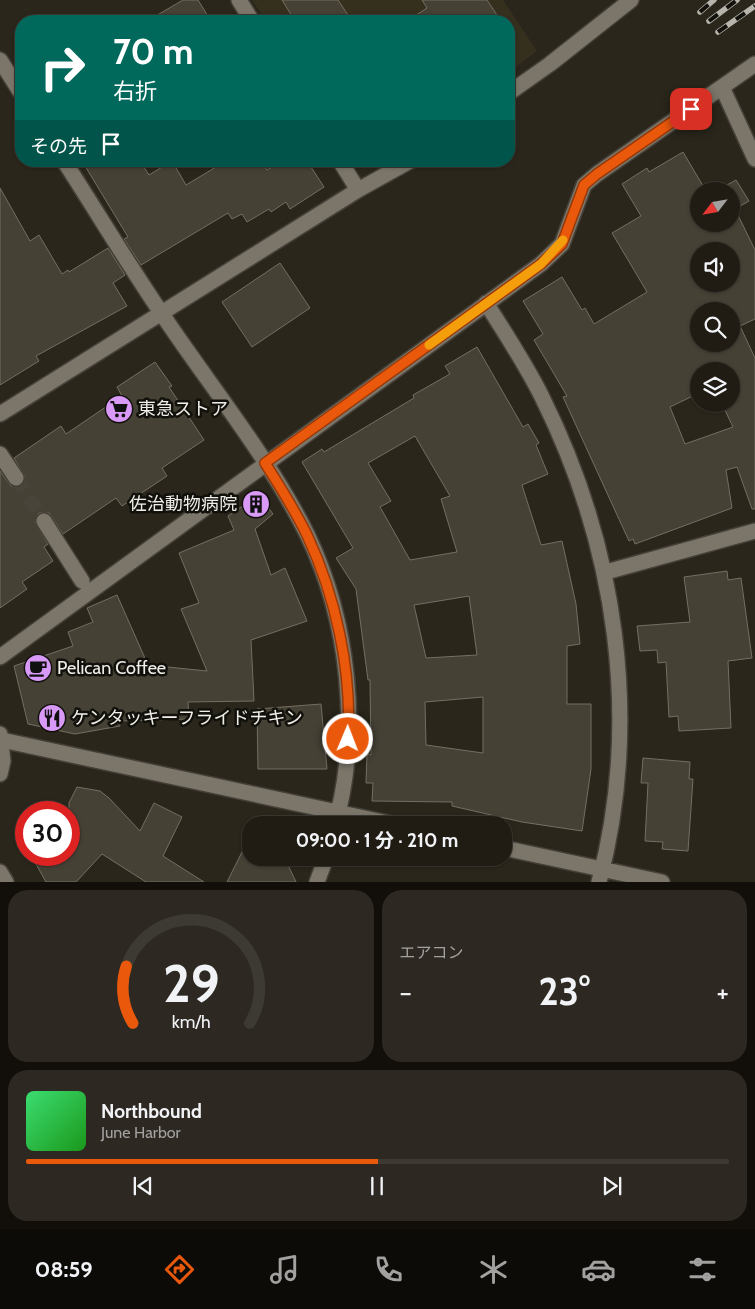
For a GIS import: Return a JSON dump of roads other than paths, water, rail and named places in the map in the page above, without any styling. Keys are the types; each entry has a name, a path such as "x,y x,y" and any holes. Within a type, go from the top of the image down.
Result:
{"street":[{"path":"239,0 248,15"},
{"path":"515,89 550,64 631,0"},
{"path":"0,60 15,84"},
{"path":"0,657 541,264 562,244 584,185 755,64"},
{"path":"722,87 755,159"},
{"path":"68,167 162,314 265,463 287,497 307,535 325,581 338,630 346,677 348,725 346,767 338,816"},
{"path":"344,167 358,190"},
{"path":"0,414 358,190 399,167"},
{"path":"486,304 542,396 564,444 582,489 606,572 617,655 619,742 616,791 601,875"},
{"path":"0,454 16,478"},
{"path":"44,521 82,581"},
{"path":"606,572 755,531"},
{"path":"0,774 3,761 1,737 325,816"},
{"path":"512,850 601,875 662,882"},
{"path":"317,882 323,866"},
{"path":"0,872 6,882"}],"tunnel":[{"path":"16,478 44,521"}],"railway":[{"path":"700,12 714,0"},
{"path":"709,21 737,0"},
{"path":"718,32 755,6"}],"place":[{"name":"東急ストア","path":"119,409"},
{"name":"佐治動物病院","path":"256,504"},
{"name":"Pelican Coffee","path":"38,668"},
{"name":"ケンタッキーフライドチキン","path":"52,718"}]}
